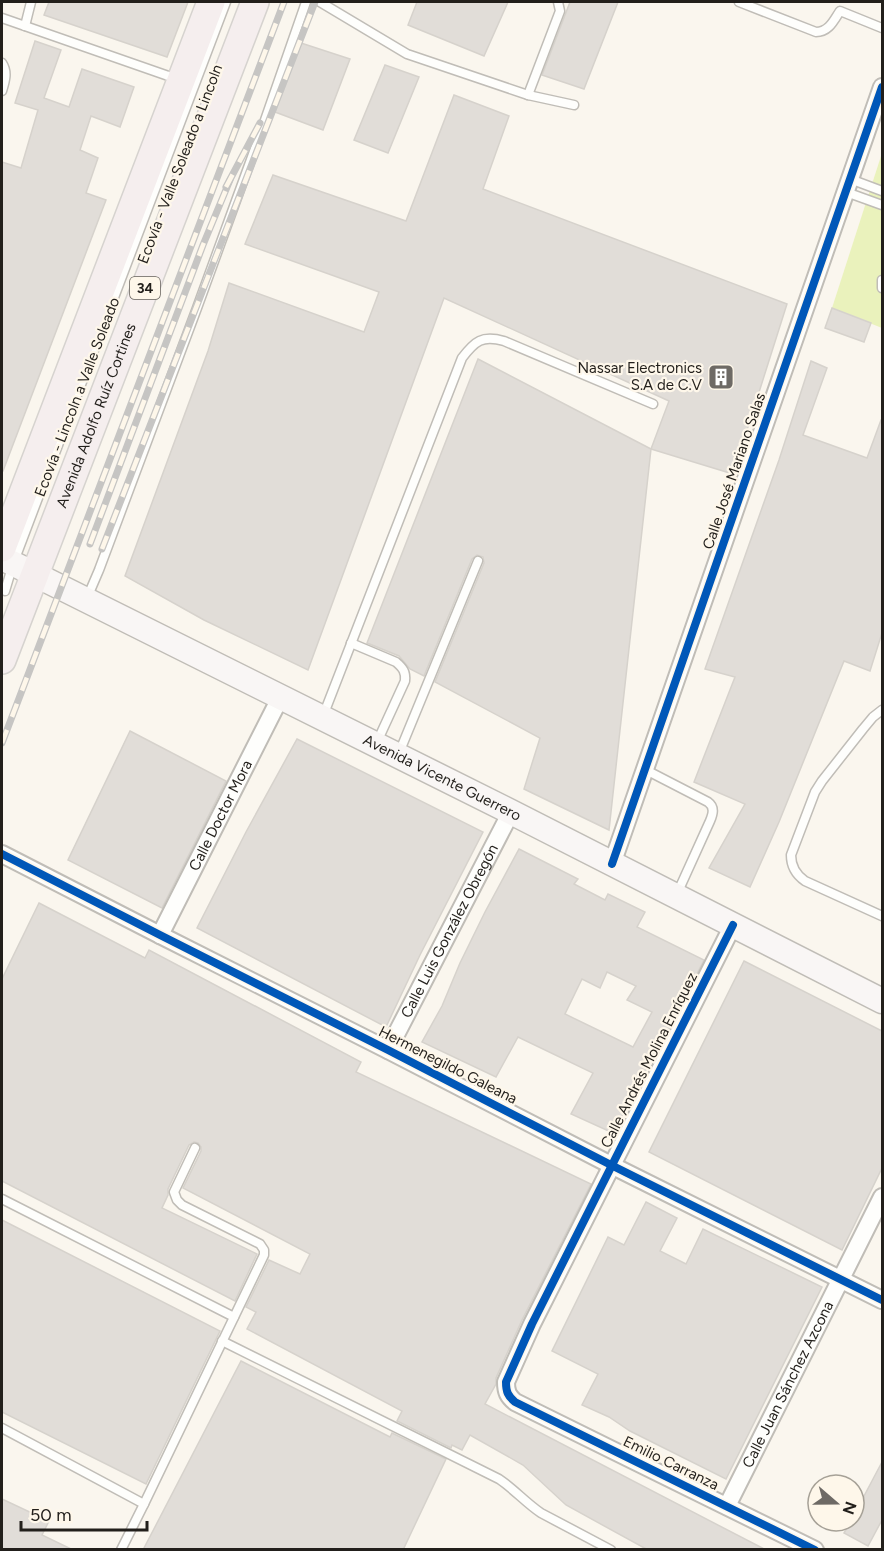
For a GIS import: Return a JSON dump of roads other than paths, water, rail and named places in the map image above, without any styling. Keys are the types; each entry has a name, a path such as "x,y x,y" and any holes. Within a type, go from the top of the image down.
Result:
{"main road":[{"name":"Avenida Adolfo Ruíz Cortines","path":"2,660 18,564 181,80 211,2"},
{"name":"Avenida Adolfo Ruíz Cortines","path":"18,564 255,2"},
{"name":"Avenida Vicente Guerrero","path":"18,564 882,1001"}],"street":[{"name":"Calle José Mariano Salas","path":"612,864 882,87"},
{"name":"Calle Doctor Mora","path":"160,935 280,698"},
{"name":"Calle Luis González Obregón","path":"388,1050 511,812"},
{"name":"Hermenegildo Galeana","path":"2,854 611,1165 882,1300"},
{"name":"Calle Andrés Molina Enríquez","path":"515,1402 508,1396 506,1382 532,1324 733,925"},
{"name":"Calle Juan Sánchez Azcona","path":"727,1506 882,1197"},
{"name":"Emilio Carranza","path":"515,1402 814,1550"}],"lane":[{"path":"25,26 31,2"},
{"name":"Ecovía - Lincoln a Valle Soleado","path":"4,591 18,564 226,2"},
{"path":"87,600 206,286 306,2"},
{"path":"320,2 407,54 528,95 574,105"},
{"path":"528,95 560,11 558,2"},
{"path":"739,2 816,32 825,31 840,11"},
{"path":"836,2 840,11 882,28"},
{"path":"2,18 181,80"},
{"path":"2,63 6,72 2,91"},
{"path":"848,186 882,191"},
{"path":"848,186 882,205"},
{"path":"882,280 882,288"},
{"path":"322,719 462,358 471,346 481,339 504,340 653,404"},
{"path":"397,756 478,561"},
{"path":"351,643 396,662 403,667 406,674 376,746"},
{"path":"882,710 863,729 815,792 791,855 791,863 797,876 882,916"},
{"path":"644,769 708,802 713,810 676,896"},
{"path":"121,1550 264,1255 260,1244 182,1205 177,1200 174,1192 195,1148"},
{"path":"2,1199 234,1317"},
{"path":"222,1341 499,1479 509,1485 531,1507 610,1549"},
{"path":"2,1428 144,1504"}],"railway":[{"path":"2,743 284,2"},
{"path":"102,549 315,2"},
{"path":"226,187 260,123"},
{"path":"90,544 203,245 230,180"}],"place":[{"name":"Nassar Electronics S.A de C.V","path":"721,377"}]}
